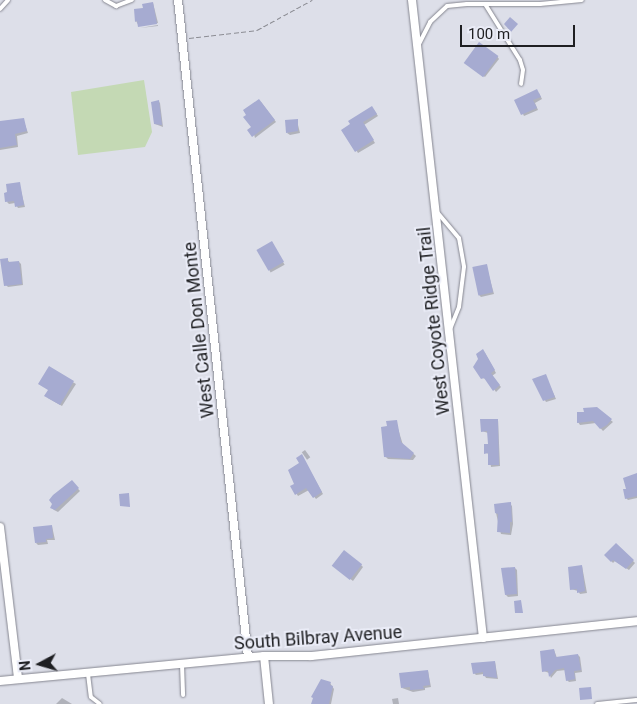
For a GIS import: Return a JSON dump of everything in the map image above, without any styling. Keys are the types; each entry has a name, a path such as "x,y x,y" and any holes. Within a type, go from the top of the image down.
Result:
{"street":[{"name":"West Calle Don Monte","path":"178,0 248,657"},
{"name":"West Coyote Ridge Trail","path":"412,0 483,638"},
{"path":"0,527 18,679"},
{"name":"South Bilbray Avenue","path":"0,681 248,657 312,656 637,620"},
{"path":"264,656 269,704"}],"lane":[{"path":"0,9 8,0"},
{"path":"105,0 116,6 132,0"},
{"path":"418,49 423,33 430,22 448,6 540,4 582,0"},
{"path":"485,4 520,60 523,70 521,84"},
{"path":"436,212 459,238 464,267 459,307 450,329"},
{"path":"182,664 183,696"},
{"path":"88,672 91,697 100,704"},
{"path":"597,704 637,700"}],"path":[{"path":"183,38 257,30 312,0"}],"green space":[{"path":"144,80 152,132 145,147 78,155 71,92"}],"building":[{"path":"153,2 157,24 138,27 137,21 135,22 134,9 143,8 142,4"},
{"path":"510,17 518,24 511,32 504,24"},
{"path":"479,42 498,56 483,77 464,63"},
{"path":"537,89 541,97 533,100 537,108 521,115 514,100"},
{"path":"259,99 275,120 252,137 247,130 251,127 243,117 246,115 243,110"},
{"path":"159,100 162,125 154,124 151,102"},
{"path":"372,106 377,114 363,122 374,140 355,152 341,130 350,124 348,121"},
{"path":"24,118 27,131 15,134 17,145 0,148 0,121"},
{"path":"298,119 298,131 286,133 285,120"},
{"path":"20,182 24,205 15,207 14,201 5,202 4,193 7,192 6,184"},
{"path":"272,241 284,262 268,271 256,250"},
{"path":"8,258 8,262 19,261 22,284 4,286 0,259"},
{"path":"487,264 493,292 478,295 472,267"},
{"path":"483,349 495,370 491,373 500,385 493,391 484,378 481,379 473,367 478,359 476,354"},
{"path":"49,366 74,381 60,405 44,396 48,390 38,384"},
{"path":"546,374 555,397 543,401 532,379"},
{"path":"597,407 612,419 607,425 600,429 593,421 577,423 577,412 584,412 583,408"},
{"path":"480,419 498,419 499,465 488,465 488,453 484,454 484,444 488,444 487,431 481,432"},
{"path":"397,420 401,442 414,453 410,459 384,457 381,427 387,426 386,421"},
{"path":"302,454 322,492 313,498 306,488 295,495 290,486 294,484 288,470 299,463 296,458"},
{"path":"637,473 637,496 625,499 623,489 626,489 623,478"},
{"path":"72,480 79,488 55,510 50,508 52,504 49,500"},
{"path":"129,493 130,507 120,506 119,494"},
{"path":"511,502 512,522 510,522 510,533 497,532 498,514 495,513 494,504"},
{"path":"52,525 53,538 46,539 46,542 35,543 33,527"},
{"path":"616,543 634,560 626,569 613,560 611,562 604,555"},
{"path":"344,550 362,564 350,580 332,566"},
{"path":"582,565 585,591 577,593 577,589 570,590 568,567"},
{"path":"515,567 517,594 505,595 501,568"},
{"path":"521,600 523,613 515,613 514,601"},
{"path":"554,649 556,657 578,654 581,670 574,671 575,679 566,681 564,668 555,670 549,677 548,671 542,672 540,651"},
{"path":"495,661 497,678 483,676 483,672 473,674 471,663"},
{"path":"428,670 430,685 423,686 424,689 410,690 410,687 401,688 399,673"},
{"path":"321,679 331,682 330,685 333,686 329,704 311,704 313,698 311,697"},
{"path":"591,687 592,699 580,700 579,688"}]}
